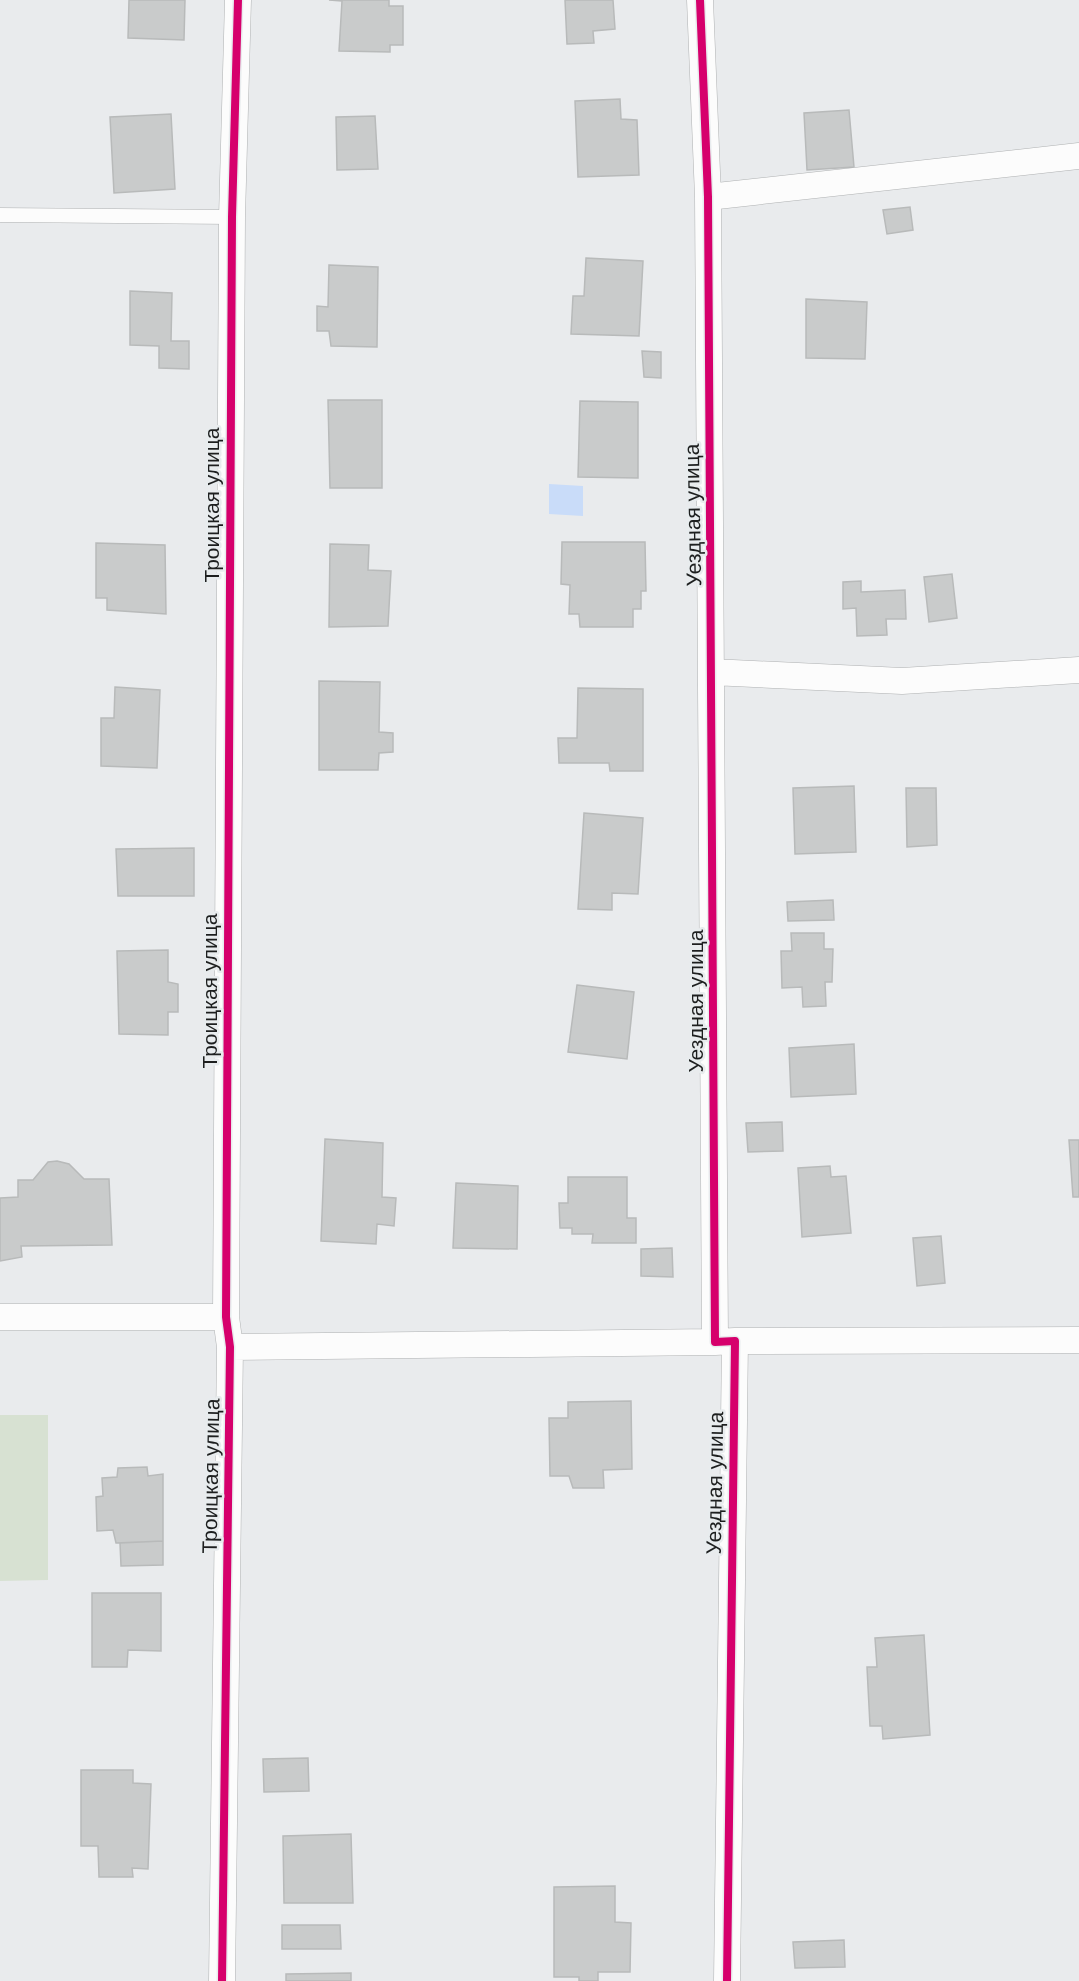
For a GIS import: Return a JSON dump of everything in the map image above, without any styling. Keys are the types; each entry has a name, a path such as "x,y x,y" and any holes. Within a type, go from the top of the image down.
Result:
{"street":[{"name":"Троицкая улица","path":"222,1981 230,1347 226,1317 232,217 238,0"},
{"name":"Уездная улица","path":"700,0 708,197 712,672 725,1342 727,1981"},
{"path":"708,197 1079,156"},
{"path":"712,672 902,681 1079,670"},
{"path":"0,1317 226,1317"},
{"path":"230,1347 1079,1340"}],"lane":[{"path":"0,215 232,217"}],"green space":[{"path":"0,1415 48,1415 48,1580 0,1581"}],"water":[{"path":"549,484 583,486 583,516 549,514"}],"building":[{"path":"129,0 185,0 184,40 128,38"},
{"path":"329,0 389,0 389,6 403,6 403,45 390,45 390,52 339,51 342,1"},
{"path":"565,0 613,0 615,29 593,31 594,43 567,44"},
{"path":"620,99 621,119 637,120 639,175 578,177 575,101"},
{"path":"849,110 854,167 807,170 804,113"},
{"path":"171,114 175,189 114,193 110,117"},
{"path":"375,116 378,169 337,170 336,117"},
{"path":"910,207 913,230 887,234 883,210"},
{"path":"586,258 643,261 639,336 571,334 573,296 584,296"},
{"path":"329,265 378,267 377,347 331,346 329,331 317,331 317,306 328,307"},
{"path":"130,291 172,293 171,341 189,341 189,369 159,368 159,346 130,345"},
{"path":"806,299 867,302 865,359 806,358"},
{"path":"642,351 661,352 661,378 644,377"},
{"path":"328,400 382,400 382,488 330,488"},
{"path":"580,401 638,402 638,478 578,477"},
{"path":"562,542 645,542 646,591 641,591 641,609 633,609 633,627 580,627 579,614 569,614 570,585 561,584"},
{"path":"96,543 165,545 166,614 107,610 107,598 96,598"},
{"path":"330,544 369,545 368,570 391,571 388,626 329,627"},
{"path":"952,574 957,618 929,622 924,577"},
{"path":"861,581 861,592 905,590 906,619 886,619 887,635 857,636 856,608 843,609 843,582"},
{"path":"319,681 380,682 379,732 393,733 393,752 379,753 378,770 319,770"},
{"path":"115,687 160,690 157,768 101,766 101,718 114,718"},
{"path":"578,688 643,689 643,771 610,771 609,763 559,763 558,738 577,738"},
{"path":"854,786 856,852 795,854 793,788"},
{"path":"906,788 936,788 937,845 907,847"},
{"path":"584,813 643,818 638,894 612,893 612,910 578,909"},
{"path":"194,848 194,896 118,896 116,849"},
{"path":"833,900 834,920 788,921 787,902"},
{"path":"791,933 824,933 824,949 833,949 832,982 825,982 826,1006 803,1007 802,987 782,988 781,951 792,951"},
{"path":"168,950 168,982 178,984 178,1012 168,1012 168,1035 119,1034 117,951"},
{"path":"577,985 634,992 627,1059 568,1052"},
{"path":"854,1044 856,1094 791,1097 789,1048"},
{"path":"782,1122 783,1151 748,1152 746,1123"},
{"path":"325,1139 383,1143 382,1197 396,1198 394,1226 377,1224 376,1244 321,1241"},
{"path":"1069,1140 1079,1140 1079,1197 1073,1197"},
{"path":"57,1161 69,1164 84,1179 109,1179 112,1245 21,1246 22,1257 0,1261 0,1198 18,1197 18,1180 33,1180 48,1162"},
{"path":"830,1166 831,1177 846,1176 851,1233 802,1237 798,1168"},
{"path":"568,1177 627,1177 627,1218 636,1218 636,1243 592,1243 593,1234 572,1234 572,1228 560,1228 559,1203 568,1203"},
{"path":"456,1183 518,1186 517,1249 453,1248"},
{"path":"941,1236 945,1283 917,1286 913,1238"},
{"path":"672,1248 673,1277 641,1276 641,1249"},
{"path":"631,1401 632,1469 603,1470 604,1488 573,1488 569,1476 550,1476 549,1418 568,1418 568,1402"},
{"path":"147,1467 148,1476 163,1474 163,1541 116,1543 113,1530 97,1531 96,1497 103,1496 102,1478 117,1477 118,1468"},
{"path":"163,1541 163,1565 121,1566 120,1543"},
{"path":"92,1593 161,1593 161,1651 128,1650 127,1667 92,1667"},
{"path":"924,1635 930,1735 883,1739 882,1726 870,1726 867,1667 877,1667 875,1638"},
{"path":"308,1758 309,1791 264,1792 263,1759"},
{"path":"81,1770 133,1770 133,1783 151,1784 148,1869 132,1868 133,1877 99,1877 98,1846 81,1846"},
{"path":"351,1834 353,1903 284,1903 283,1836"},
{"path":"615,1886 615,1922 631,1923 630,1972 598,1972 598,1981 579,1981 579,1977 554,1977 554,1887"},
{"path":"282,1925 340,1925 341,1949 282,1949"},
{"path":"844,1940 845,1967 795,1968 793,1942"},
{"path":"351,1973 351,1981 286,1981 286,1974"}],"cycle path":[{"path":"222,1981 230,1347 226,1317 232,217 238,0"},
{"path":"700,0 708,197 715,1342 735,1341 727,1981"}]}
